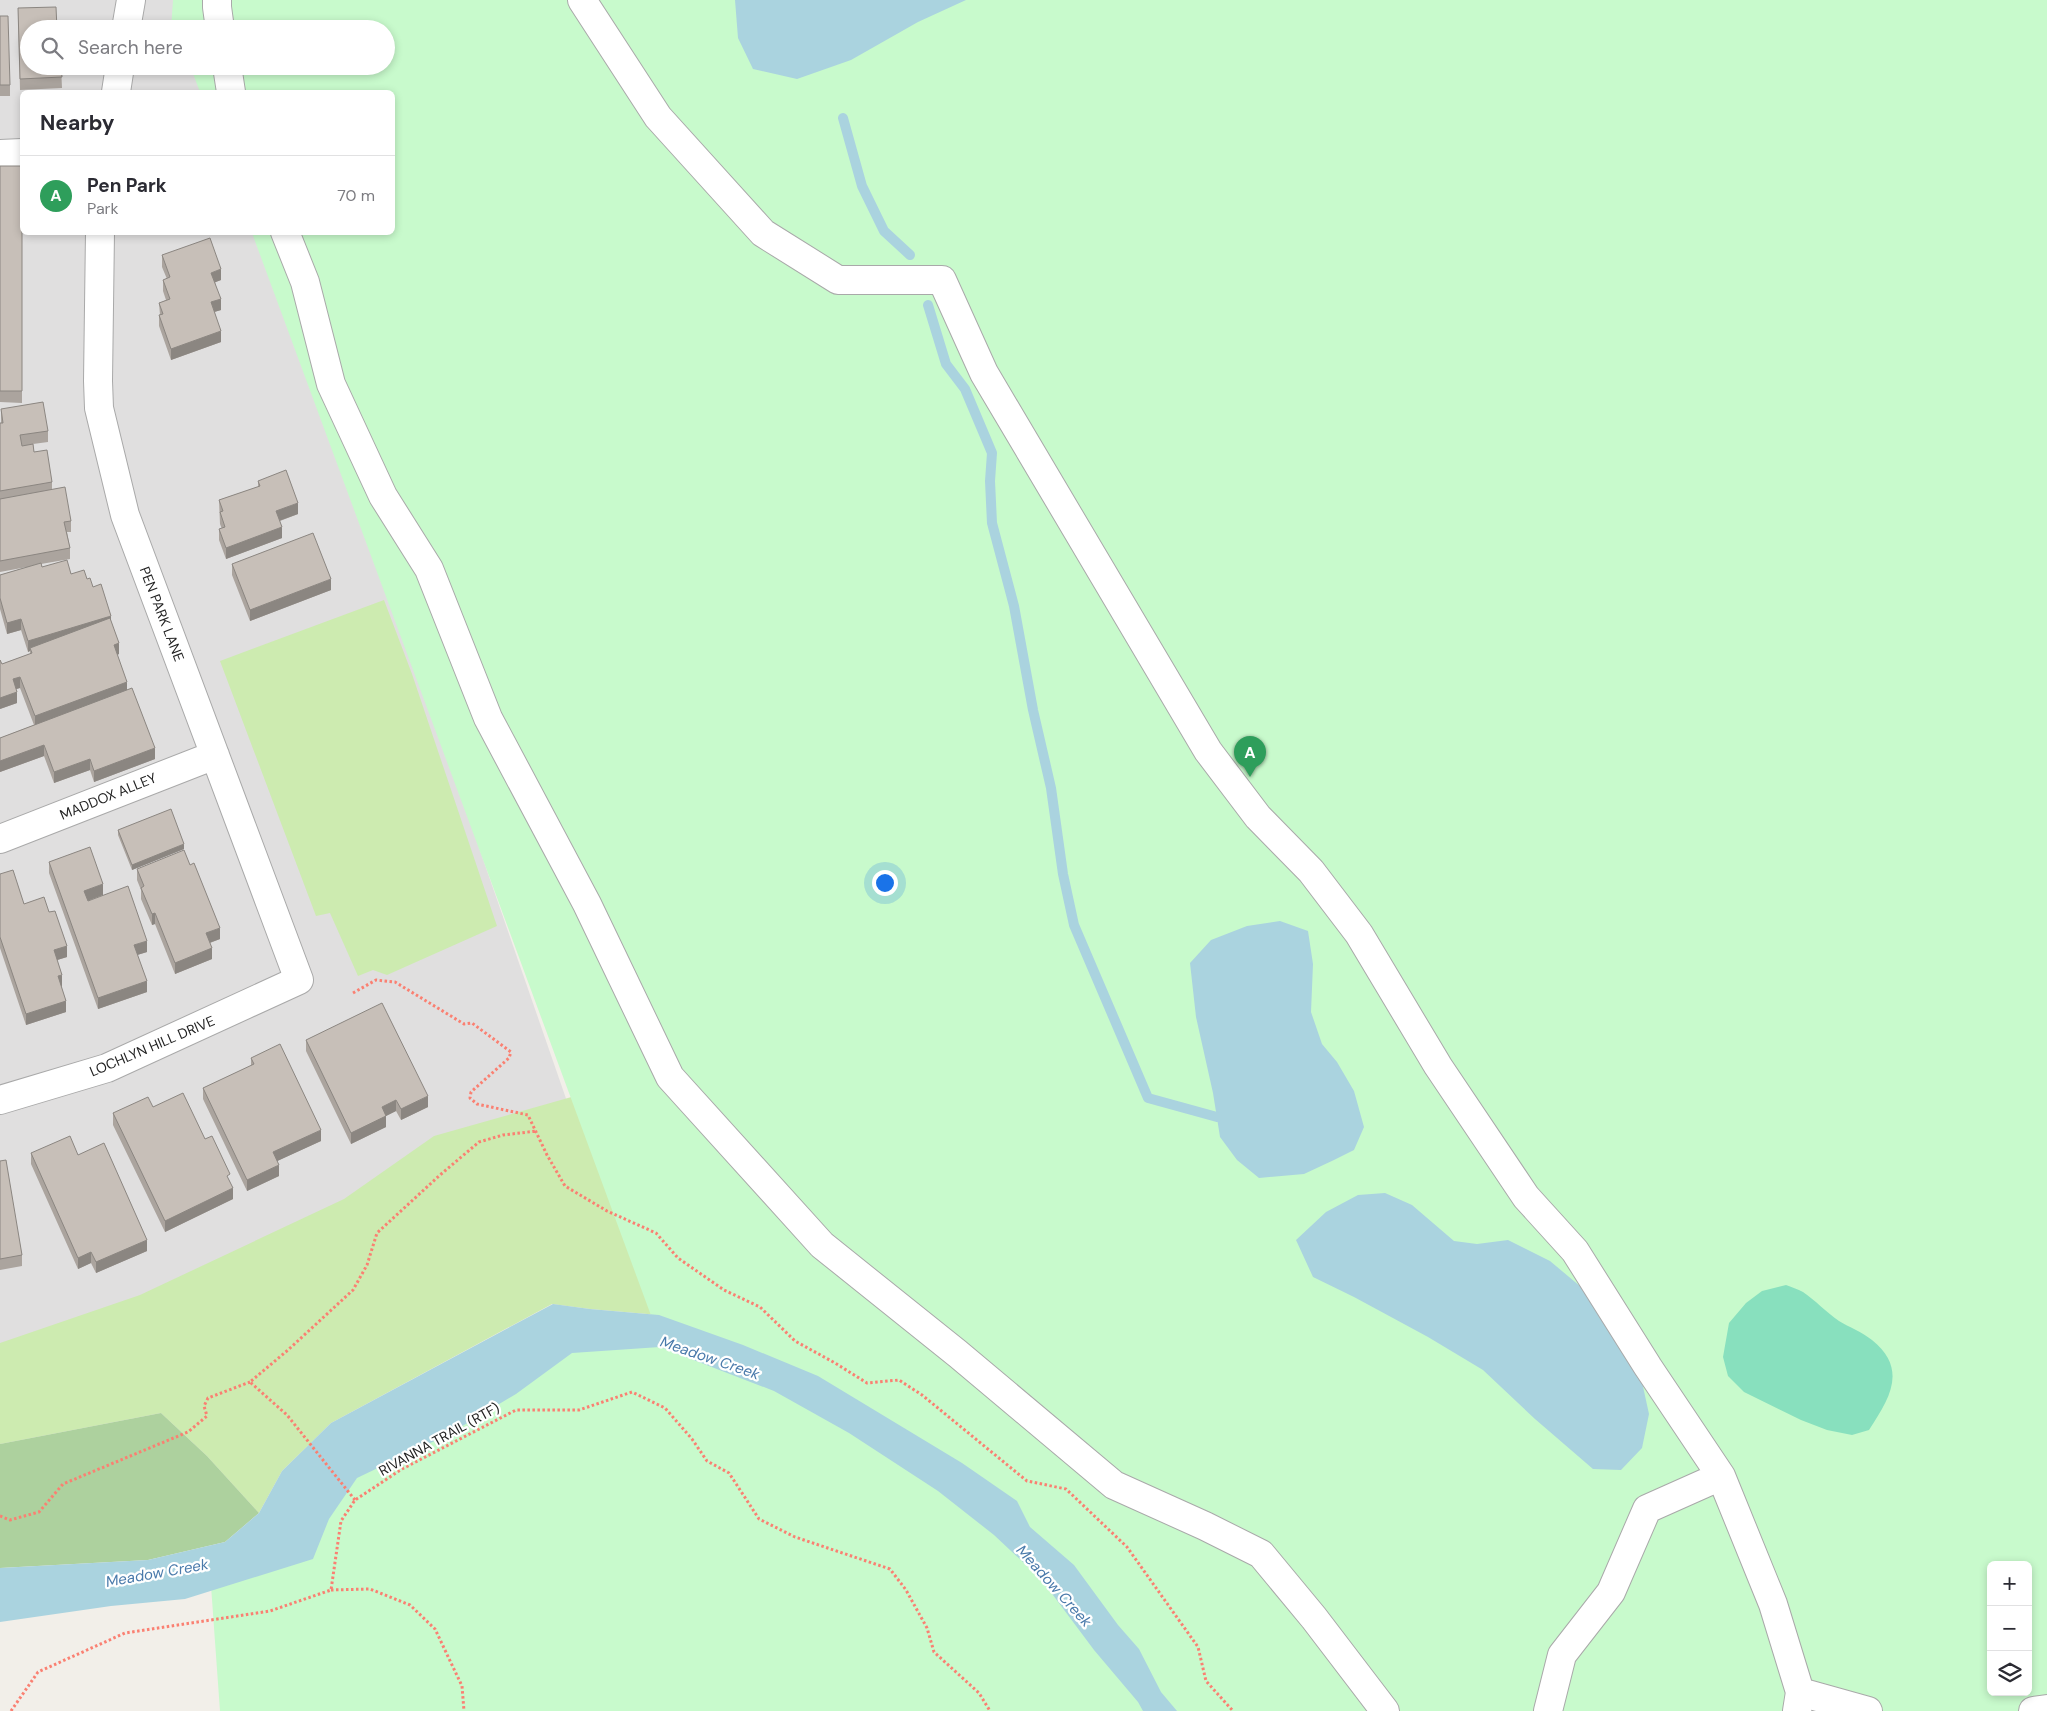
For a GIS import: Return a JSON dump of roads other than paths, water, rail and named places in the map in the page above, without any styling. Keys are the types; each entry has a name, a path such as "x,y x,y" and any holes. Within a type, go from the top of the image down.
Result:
{"street":[{"path":"128,20 131,0"},
{"path":"218,0 219,20"},
{"path":"582,0 658,117 763,233 838,280 942,280 984,373 1208,750 1258,817 1311,871 1360,934 1443,1074 1526,1197 1575,1251 1721,1476 1773,1604 1799,1701 1868,1711"},
{"path":"116,90 119,75"},
{"path":"228,75 231,90"},
{"path":"0,154 20,154"},
{"name":"PEN PARK LANE","path":"100,235 99,408 125,515 299,980"},
{"path":"285,235 305,282 331,384 383,496 430,569 488,718 587,904 670,1077 822,1245 958,1354 1114,1485 1206,1526 1261,1554 1314,1618 1386,1711"},
{"name":"MADDOX ALLEY","path":"0,839 215,755"},
{"name":"LOCHLYN HILL DRIVE","path":"0,1100 107,1068 299,980"},
{"path":"1548,1711 1562,1655 1612,1592 1647,1509 1721,1476"},
{"path":"2033,1711 2047,1708"}],"water":[{"path":"735,0 966,0 918,22 851,60 797,79 753,69 738,38"},
{"path":"1280,921 1308,931 1313,964 1311,1012 1322,1044 1337,1062 1354,1091 1364,1127 1354,1150 1334,1160 1304,1174 1259,1178 1237,1160 1220,1137 1213,1093 1196,1017 1190,963 1211,940 1247,926"},
{"path":"1385,1193 1412,1205 1454,1241 1477,1244 1508,1240 1550,1261 1587,1292 1642,1382 1649,1414 1642,1448 1621,1470 1593,1469 1535,1419 1483,1370 1428,1337 1313,1277 1296,1240 1326,1212 1358,1195"},
{"name":"Meadow Creek","path":"553,1304 659,1315 743,1345 818,1376 962,1463 1017,1501 1030,1527 1074,1565 1118,1625 1139,1649 1161,1692 1177,1711 1143,1711 1138,1702 1094,1650 1041,1579 994,1535 938,1491 849,1433 774,1391 660,1347 572,1353 516,1394 449,1434 357,1478 329,1519 313,1559 185,1599 111,1606 0,1622 0,1568 148,1560 225,1542 259,1513 282,1471 331,1423"}],"waterway":[{"path":"843,118 862,186 884,231 910,255"},
{"path":"928,305 946,364 965,389 992,453 990,481 992,523 1014,606 1033,710 1051,788 1063,874 1074,925 1148,1098 1217,1117"}],"place":[{"name":"Pen Park","path":"1250,777"}]}
